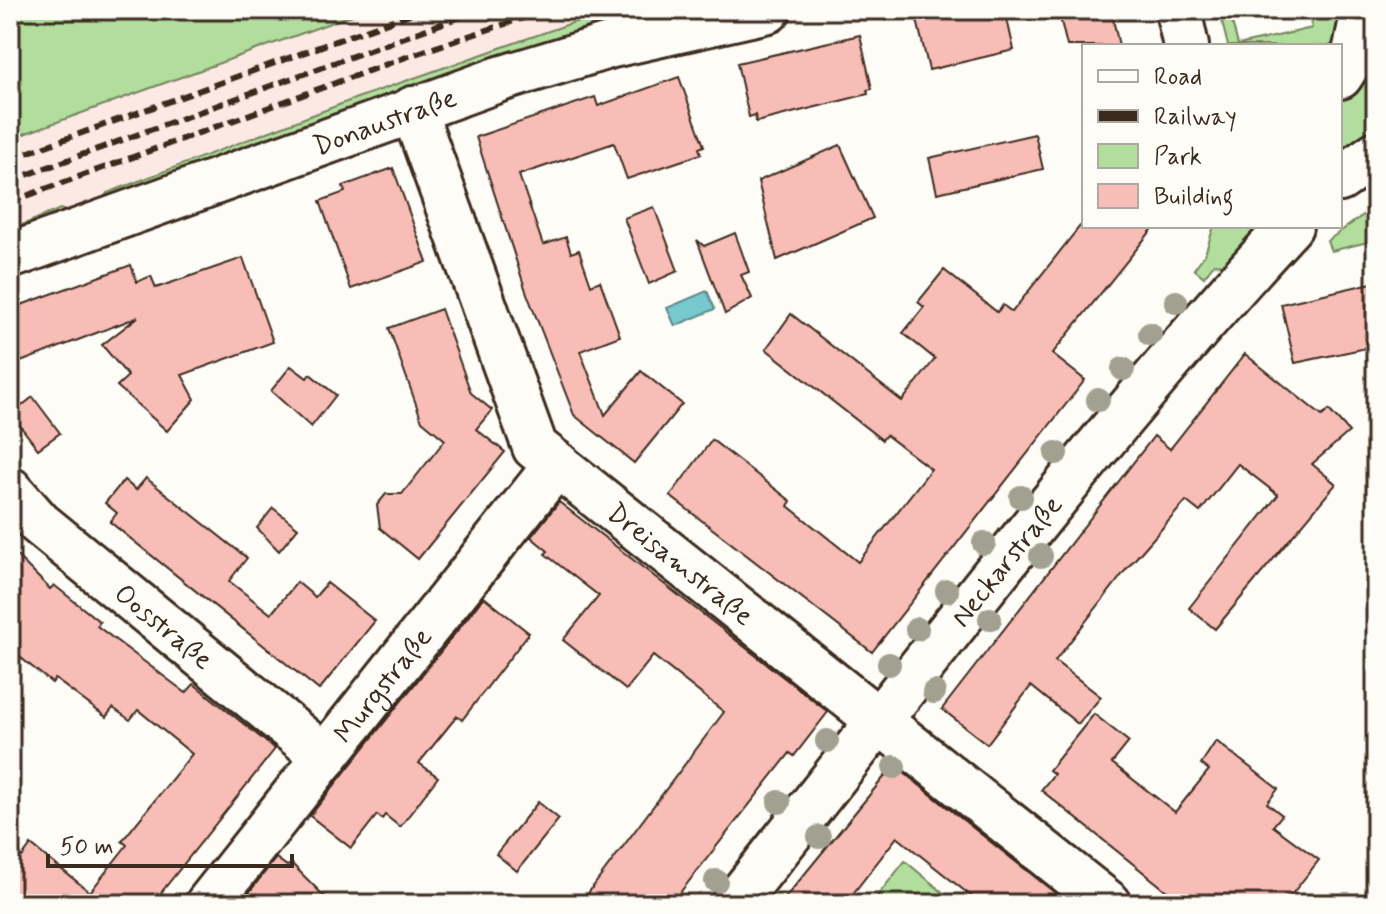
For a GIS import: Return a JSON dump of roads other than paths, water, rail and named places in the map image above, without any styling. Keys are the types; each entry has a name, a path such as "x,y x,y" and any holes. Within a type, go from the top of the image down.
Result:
{"street":[{"name":"Donaustraße","path":"10,256 413,109 612,45 768,10"},
{"path":"1178,10 1186,44"},
{"path":"1342,73 1355,53 1364,10"},
{"name":"Dreisamstraße","path":"413,109 535,447 882,720 1109,904"},
{"path":"1342,178 1376,154"},
{"name":"Neckarstraße","path":"734,904 1099,447 1232,289 1288,228"},
{"name":"Murgstraße","path":"208,904 557,464"},
{"name":"Oosstraße","path":"10,490 39,523 325,757"}],"water":[{"path":"707,291 715,309 675,326 667,308"}],"railway":[{"path":"10,159 421,10"},
{"path":"10,181 479,10"},
{"path":"10,202 409,56 547,10"}]}
